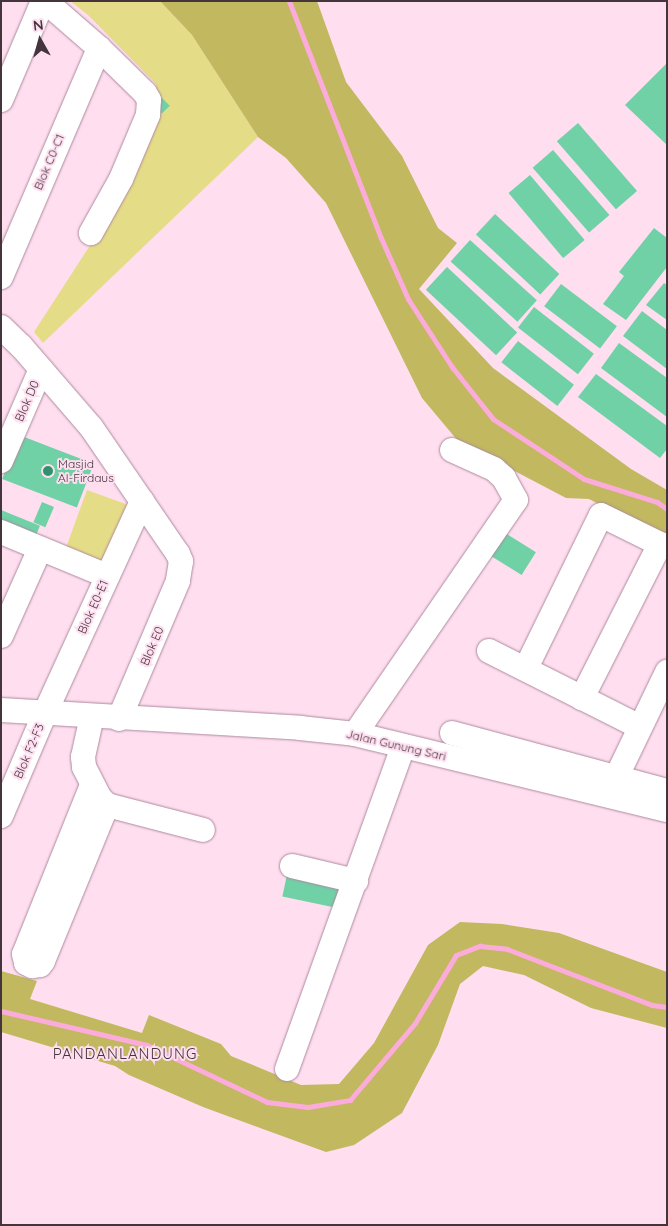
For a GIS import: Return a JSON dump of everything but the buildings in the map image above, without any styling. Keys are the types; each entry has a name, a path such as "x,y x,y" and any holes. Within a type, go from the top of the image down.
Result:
{"street":[{"path":"1,100 44,1 99,48 145,92 149,100 149,109 121,179 92,233"},
{"name":"Blok C0-C1","path":"1,277 99,48"},
{"path":"1,327 41,369 96,434 142,502"},
{"name":"Blok D0","path":"1,461 41,369"},
{"path":"355,734 516,500 504,478 494,469 452,450"},
{"name":"Blok E0","path":"119,719 156,638 181,572 178,554 142,502"},
{"name":"Blok E0-E1","path":"45,713 142,502"},
{"path":"526,668 601,515 660,544 582,698"},
{"path":"1,532 107,576"},
{"path":"1,636 40,549"},
{"path":"489,651 640,727"},
{"path":"616,778 667,672"},
{"name":"Jalan Gunung Sari","path":"1,710 119,719 291,727 355,734 667,810"},
{"name":"Blok F2-F3","path":"1,816 45,713"},
{"path":"92,716 83,758 92,785 108,804 203,830"},
{"path":"452,734 667,791"},
{"path":"287,1069 403,746"},
{"path":"92,785 24,954 26,963 32,966 40,965 43,961 108,804"},
{"path":"292,866 356,881"}],"shaded area":[{"path":"70,1 160,1 192,35 258,137 43,343 34,332 120,199 156,117 156,84 88,15"},
{"path":"160,1 317,1 346,82 402,156 438,228 457,243 419,289 493,368 631,469 667,490 667,539 589,499 566,498 458,441 422,398 326,203 286,158 258,137 192,35"},
{"path":"87,490 131,506 110,565 65,549"},
{"path":"460,922 502,924 559,933 667,972 667,1028 591,1008 524,975 483,966 460,984 438,1045 402,1113 354,1145 326,1152 203,1107 129,1075 115,1066 1,1032 1,971 37,981 30,999 142,1033 149,1015 221,1044 231,1056 301,1085 339,1084 374,1043 428,945"}],"waterway":[{"path":"289,1 381,238 408,299 452,367 493,419 584,479 657,502 667,509"},
{"path":"1,1011 147,1045 267,1102 308,1107 350,1100 415,1023 456,955 480,946 507,949 652,1005 667,1007"}],"place":[{"name":"Masjid Al-Firdaus","path":"48,471"}],"district":[{"name":"PANDANLANDUNG","path":"125,1054"}]}
